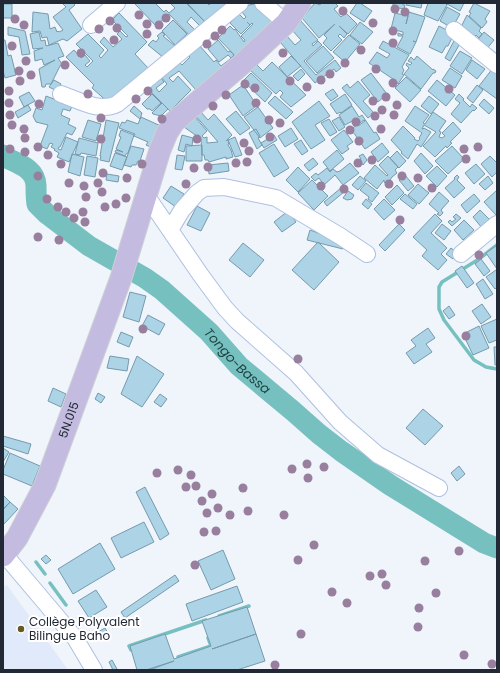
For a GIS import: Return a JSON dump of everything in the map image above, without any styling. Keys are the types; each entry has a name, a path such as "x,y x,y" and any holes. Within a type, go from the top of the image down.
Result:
{"main road":[{"name":"5N.015","path":"4,555 17,538 45,485 121,278 160,150 167,133 174,122 242,64 286,23 300,3"}],"street":[{"path":"91,25 117,3"},
{"path":"61,94 101,108 111,108 240,3"},
{"path":"263,3 286,23"},
{"path":"454,30 497,65"},
{"path":"170,230 182,210 197,193 204,188 224,187 276,198 367,254"},
{"path":"146,195 225,308 237,321 296,373 340,422 378,455 439,488"},
{"path":"461,254 497,224"},
{"path":"4,555 74,638 94,670"}],"shaded area":[{"name":"Collège Polyvalent Bilingue Baho","path":"7,585 68,670 3,670 3,587"}],"building":[{"path":"62,3 73,3 75,5 69,10 82,29 67,41 63,39 49,45 47,37 42,38 40,31 32,32 33,12 48,14 50,29 55,27 57,32 59,32 63,30 53,17 66,7"},
{"path":"155,3 164,12 166,10 169,13 175,8 170,3 186,3 207,24 203,29 191,17 187,22 195,30 196,28 200,32 192,38 169,14 156,26 135,4"},
{"path":"187,3 207,3 209,5 211,3 230,3 209,26"},
{"path":"315,3 320,5 321,3 335,3 338,6 334,9 341,17 346,13 357,24 348,34 339,26 347,34 344,38 340,34 338,36 342,40 331,51 323,43 327,38 324,35 335,24 319,38 302,18"},
{"path":"357,3 360,3 372,11 364,22 350,13"},
{"path":"393,3 403,3 403,5 405,5 404,9 393,7"},
{"path":"407,3 422,3 421,8 406,5"},
{"path":"428,3 445,3 447,5 438,21 424,15"},
{"path":"445,3 464,3 460,11"},
{"path":"474,3 490,11 485,19 487,22 482,28 469,16 471,13 469,12"},
{"path":"3,4 12,4 12,18 3,18"},
{"path":"254,4 275,24 241,62 218,38 230,26 234,30 235,29 244,42 245,40 241,36 253,24 252,23 241,34 230,23 239,14 244,19 246,17 242,12 249,5"},
{"path":"447,7 460,14 452,28 440,21"},
{"path":"409,12 425,17 410,54 397,47 403,36 398,36 398,33 403,35 403,32 391,29 395,13 408,16"},
{"path":"119,13 147,42 135,54 148,68 110,104 92,88 94,85 66,57 74,50 81,58 85,55 90,61 85,65 87,67 93,61 76,44 88,34 104,50 99,56 101,58 108,50 100,42 104,37 113,47 122,39 117,34 120,31 126,37 128,36 112,20"},
{"path":"467,15 481,28 479,31 482,34 479,38 476,35 471,42 459,31"},
{"path":"173,20 187,34 175,45 162,31"},
{"path":"300,20 318,40 312,44 313,46 318,41 322,45 304,61 316,75 335,60 341,68 336,72 334,69 315,83 280,42 287,36 295,45 301,40 291,29"},
{"path":"360,22 373,32 362,44 350,35"},
{"path":"439,26 454,34 448,46 446,46 442,53 429,47"},
{"path":"8,27 25,31 30,54 22,55 19,37 8,35"},
{"path":"39,32 41,41 45,40 46,46 58,43 64,56 58,58 62,64 51,84 46,84 45,87 42,87 39,69 55,60 44,65 42,59 35,61 34,51 43,48 33,49 30,34"},
{"path":"162,32 165,35 163,36 175,46 164,58 148,45 153,40 156,42 159,38 157,36"},
{"path":"484,32 494,40 485,51 475,43"},
{"path":"349,35 360,44 345,62 333,52"},
{"path":"456,37 462,40 450,61 445,58"},
{"path":"3,40 5,40 8,56 11,55 16,75 5,78 3,71"},
{"path":"218,40 228,52 230,51 234,55 231,58 228,55 219,62 208,49"},
{"path":"383,41 409,55 402,67 404,70 402,74 404,75 398,84 396,81 369,63 377,52 387,58 390,54 379,48"},
{"path":"199,45 214,62 216,60 221,66 234,56 239,61 196,90 179,71 169,78 173,82 178,76 191,90 170,111 148,89 160,77 164,82 156,88 159,92 167,84 161,77 178,61 182,65 190,57 187,54"},
{"path":"323,46 334,58 317,73 306,61"},
{"path":"460,51 472,58 462,74 450,66"},
{"path":"291,56 301,66 287,77 279,67"},
{"path":"417,56 436,71 421,89 404,74 409,68 406,65 407,63 410,65 412,63 408,61 411,57 414,60"},
{"path":"472,60 485,69 477,79 466,70"},
{"path":"272,62 306,95 291,107 280,97 283,93 280,90 276,94 250,70 256,64 263,71"},
{"path":"450,68 462,76 455,88 442,80"},
{"path":"493,68 497,72 497,99 479,86"},
{"path":"301,69 305,74 298,81 293,76"},
{"path":"251,73 272,93 265,102 243,81"},
{"path":"371,73 387,94 378,102 361,80"},
{"path":"406,77 421,90 410,102 395,88"},
{"path":"54,80 61,84 57,91 49,87"},
{"path":"437,80 455,95 446,106 428,91"},
{"path":"358,81 370,95 363,101 374,113 368,118 342,88 347,84 350,88"},
{"path":"243,85 254,101 252,103 255,107 243,116 229,95"},
{"path":"477,85 483,90 473,103 467,98"},
{"path":"333,89 338,96 331,101 325,94"},
{"path":"29,92 35,101 24,107 19,97"},
{"path":"152,94 161,103 152,111 147,109 142,104"},
{"path":"345,94 352,105 341,113 340,112 337,114 330,104"},
{"path":"459,94 470,107 472,104 477,108 474,111 473,110 461,123 451,114 460,103 455,99"},
{"path":"46,96 72,106 70,111 63,109 61,115 70,119 68,124 76,128 72,135 67,133 58,149 61,150 66,137 78,142 69,162 57,157 59,153 51,147 53,144 50,143 47,149 40,146 48,125 36,122 33,116 36,108 42,110"},
{"path":"275,96 293,112 286,119 268,103"},
{"path":"429,96 439,104 431,114 421,106"},
{"path":"484,99 494,108 489,114 479,105"},
{"path":"319,101 330,116 315,125 325,140 311,149 292,122"},
{"path":"162,103 168,109 161,116 153,114 152,113"},
{"path":"28,105 31,110 18,118 15,112"},
{"path":"134,106 142,113 140,119 130,111"},
{"path":"352,106 359,117 362,115 380,139 365,149 351,129 365,121 364,120 360,123 358,118 345,125 339,115"},
{"path":"415,106 429,115 423,123 425,124 433,112 446,121 439,131 441,132 439,137 442,138 445,136 442,133 453,122 461,131 450,142 452,143 447,148 446,146 435,157 423,146 436,132 424,125 422,129 424,128 431,132 421,147 417,144 408,159 401,153 402,152 391,140 403,126 415,138 414,139 418,141 420,139 419,138 422,133 405,121"},
{"path":"258,107 273,128 260,138 244,117"},
{"path":"200,111 208,120 214,114 232,135 227,140 229,142 228,145 233,157 226,159 226,157 209,162 208,160 205,160 204,155 202,155 201,139 184,127 195,117 207,131 202,136 204,138 207,137 207,143 218,142 195,115"},
{"path":"236,111 250,128 240,135 226,119"},
{"path":"141,117 163,127 155,149 146,145 148,142 134,136 135,134 119,128 122,122 125,123 127,120 138,124"},
{"path":"339,117 345,127 339,131 332,121"},
{"path":"329,119 337,132 330,136 321,123"},
{"path":"88,120 101,124 96,141 82,137"},
{"path":"106,120 119,123 109,162 100,160"},
{"path":"291,128 298,139 285,147 278,136"},
{"path":"256,129 260,136 258,138 262,145 257,149 249,133"},
{"path":"121,130 134,135 128,153 125,156 115,152 116,150 123,152 116,149 121,137 119,136"},
{"path":"344,130 353,142 347,146 349,149 342,154 331,140"},
{"path":"182,135 193,138 192,146 186,144 184,152 178,150"},
{"path":"274,135 277,140 264,148 261,143"},
{"path":"235,137 242,155 235,157 228,140"},
{"path":"79,138 98,143 96,156 81,153 80,155 75,154"},
{"path":"301,140 308,151 302,155 294,144"},
{"path":"382,143 389,152 378,162 371,152"},
{"path":"274,144 289,168 274,177 259,153"},
{"path":"202,145 202,161 186,161 186,146"},
{"path":"131,146 144,149 140,161 131,167 124,165"},
{"path":"452,146 464,159 448,174 435,161"},
{"path":"337,150 344,159 330,171 323,162"},
{"path":"397,151 406,161 399,168 390,158"},
{"path":"115,153 127,157 122,170 110,166"},
{"path":"421,153 433,166 425,174 414,161"},
{"path":"72,154 84,157 80,176 68,172"},
{"path":"363,154 367,160 363,165 359,160 361,159 359,156"},
{"path":"177,155 185,156 182,170 175,169"},
{"path":"87,156 98,158 95,177 84,175"},
{"path":"388,156 398,167 395,170 397,173 392,177 387,185 384,180 377,189 364,178 375,165 387,176 388,175 379,165"},
{"path":"490,156 497,163 497,172 492,177 481,164"},
{"path":"313,158 318,164 309,171 304,165"},
{"path":"228,163 229,171 209,174 208,165"},
{"path":"350,163 359,173 343,185 335,175 324,185 319,178 315,181 311,177 316,173 318,175 327,168 330,172 333,169 337,172 340,171"},
{"path":"476,164 485,174 474,184 465,173"},
{"path":"437,166 447,176 437,187 426,176"},
{"path":"298,167 310,179 298,192 286,180"},
{"path":"107,174 119,176 118,182 106,180"},
{"path":"405,175 414,186 408,191 399,180"},
{"path":"457,175 459,177 457,180 465,188 454,198 445,188 455,179 454,178"},
{"path":"360,176 366,181 358,190 352,185"},
{"path":"488,176 493,183 485,190 479,184"},
{"path":"312,180 328,196 314,210 298,193"},
{"path":"366,183 379,193 372,202 368,199 369,197 360,190"},
{"path":"418,184 429,193 419,204 408,195"},
{"path":"397,185 404,193 392,205 385,197"},
{"path":"171,186 184,194 176,207 163,198"},
{"path":"341,188 344,192 327,206 324,202"},
{"path":"497,190 497,214 496,215 484,202"},
{"path":"348,191 354,195 352,199 347,200 343,198"},
{"path":"439,192 449,201 441,210 443,213 440,216 437,214 439,213 429,204"},
{"path":"405,194 417,204 413,209 400,199"},
{"path":"474,194 480,201 467,213 461,205"},
{"path":"366,199 372,204 368,209 362,204"},
{"path":"384,199 395,210 384,220 374,209"},
{"path":"197,206 210,213 201,231 187,225"},
{"path":"480,210 490,220 482,228 473,217"},
{"path":"288,211 296,222 282,232 274,222"},
{"path":"435,214 442,221 431,233 447,248 441,254 447,260 438,270 422,256 427,250 413,237"},
{"path":"456,214 461,218 452,226 448,222 450,220 452,222 456,219 453,217"},
{"path":"464,220 474,230 463,240 454,230"},
{"path":"399,224 405,230 385,251 379,245"},
{"path":"442,224 451,231 444,240 435,233"},
{"path":"310,230 345,243 343,249 307,240"},
{"path":"318,242 339,262 314,290 292,270"},
{"path":"243,243 264,260 250,277 229,260"},
{"path":"496,246 497,248 497,269 486,253"},
{"path":"451,248 457,253 453,259 446,254"},
{"path":"481,259 490,271 484,276 475,264"},
{"path":"462,266 474,283 467,288 455,271"},
{"path":"496,270 497,287 495,289 486,277"},
{"path":"483,279 493,294 485,299 476,284"},
{"path":"130,292 146,296 139,322 123,317"},
{"path":"482,304 491,317 481,324 472,311"},
{"path":"449,306 455,315 449,319 443,311"},
{"path":"148,315 165,324 159,335 142,326"},
{"path":"497,319 497,340 489,343 481,326"},
{"path":"479,326 489,348 473,355 463,334"},
{"path":"428,328 435,338 426,344 432,352 414,364 406,353 416,346 411,340"},
{"path":"121,332 133,337 129,347 117,342"},
{"path":"494,347 497,347 497,365 495,365"},
{"path":"110,356 129,359 127,371 107,368"},
{"path":"137,356 164,374 142,407 121,394"},
{"path":"53,388 66,394 61,407 48,401"},
{"path":"98,393 105,397 101,403 95,399"},
{"path":"160,394 167,399 161,407 154,402"},
{"path":"423,409 443,426 425,445 406,428"},
{"path":"3,436 31,444 28,454 3,446"},
{"path":"3,448 9,452 3,462"},
{"path":"10,453 40,466 32,486 3,474 3,470"},
{"path":"459,466 465,474 457,481 451,473"},
{"path":"145,487 169,534 160,540 136,492"},
{"path":"3,495 10,502 3,509"},
{"path":"10,502 18,509 4,524 3,510"},
{"path":"144,522 154,542 121,558 111,538"},
{"path":"100,543 115,569 73,594 58,569"},
{"path":"223,550 235,579 211,590 198,561"},
{"path":"46,555 51,560 46,564 41,559"},
{"path":"175,575 179,581 125,618 121,612"},
{"path":"237,586 243,602 192,621 186,604"},
{"path":"96,590 107,607 89,618 78,601"},
{"path":"247,607 265,661 237,670 149,670 174,661 146,670 137,670 130,646 165,634 174,659 211,646 202,621"},
{"path":"118,617 121,623 112,628 109,622"},
{"path":"105,628 109,635 103,639 98,632"},
{"path":"112,660 117,669 115,670 113,670 109,662"}],"waterway":[{"name":"Tongo-Bassa","path":"3,155 25,167 33,174 36,185 37,204 47,214 89,246 145,278 162,290 209,332 239,366 319,434 390,485 484,543 497,548"},
{"path":"497,245 479,259 442,282 439,287 439,309 444,320 474,360 486,367 497,369"},
{"path":"36,562 45,574"},
{"path":"50,583 66,605"},
{"path":"219,616 249,606"},
{"path":"131,650 129,646 206,620"},
{"path":"178,657 211,646 208,638"}],"place":[{"name":"Collège Polyvalent Bilingue Baho","path":"21,629"}]}
